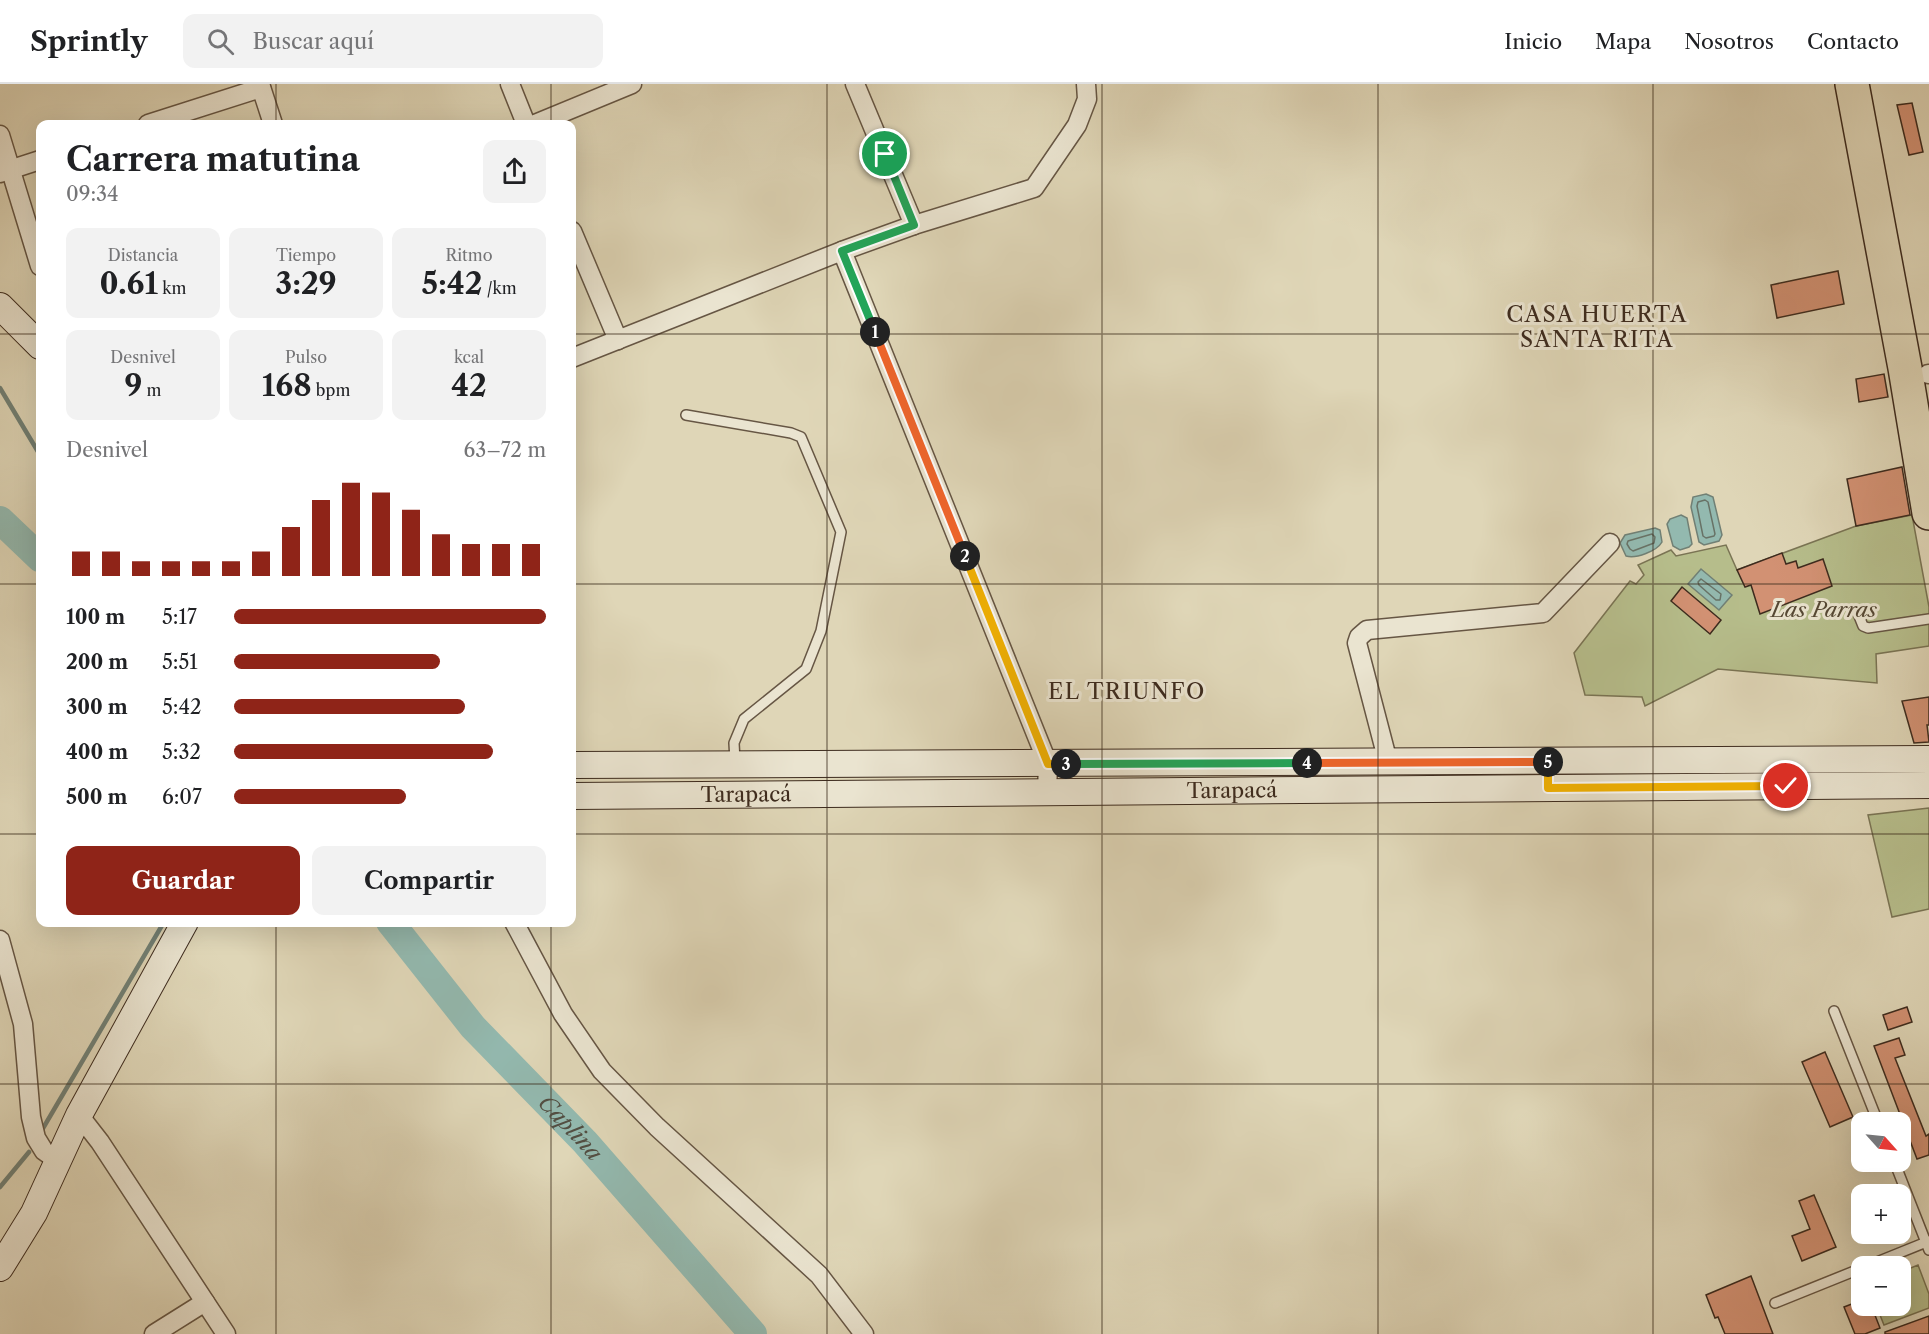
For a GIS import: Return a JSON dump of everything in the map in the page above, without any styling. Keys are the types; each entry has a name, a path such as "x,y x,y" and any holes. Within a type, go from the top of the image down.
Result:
{"highway":[{"path":"1852,84 1871,130 1889,222 1923,369 1928,501"},
{"path":"1871,130 1875,84"}],"main road":[{"path":"0,306 36,342"},
{"name":"Tarapacá","path":"576,765 1929,759"},
{"path":"1864,760 1865,785"},
{"path":"1359,762 1359,789"},
{"path":"1548,762 1548,788"},
{"path":"1216,763 1217,790"},
{"path":"735,764 735,795"},
{"name":"Tarapacá","path":"576,796 1929,785"},
{"path":"0,1268 34,1213 79,1115 182,927"}],"street":[{"path":"510,84 524,120"},
{"path":"545,120 632,84"},
{"path":"855,84 914,225"},
{"path":"576,356 842,251 914,225 1034,188 1077,125 1087,99 1086,84"},
{"path":"159,120 260,86 272,120"},
{"path":"0,135 5,171 36,255"},
{"path":"5,171 36,161"},
{"path":"576,240 618,340"},
{"path":"842,251 1048,764 1047,792"},
{"path":"1388,762 1357,643 1359,637 1367,630 1543,613 1610,543"},
{"path":"517,927 562,1014 602,1071 657,1127 819,1275 864,1334"},
{"path":"0,940 23,1024 31,1117 36,1138 44,1151 58,1161"},
{"path":"79,1115 100,1142 226,1334"},
{"path":"154,1334 205,1302"}],"lane":[{"path":"686,416 791,433 801,437 841,532 821,631 806,669 744,719 734,743 735,764"},
{"path":"1857,611 1863,626 1868,628 1929,619"},
{"path":"1834,1011 1874,1112"},
{"path":"1895,1256 1928,1244 1899,1172"},
{"path":"1775,1303 1851,1272"}],"green space":[{"name":"Las Parras","path":"1912,515 1929,607 1929,646 1876,654 1877,683 1718,669 1645,706 1642,697 1585,695 1574,653 1630,581 1636,584 1644,575 1638,565 1671,550 1676,556 1726,545 1737,570 1856,526"},
{"path":"1929,808 1929,909 1892,917 1868,815"},
{"path":"1918,1265 1929,1294 1929,1308 1911,1315 1911,1268"},
{"path":"1880,1316 1908,1316 1884,1325"}],"water":[{"path":"1706,494 1713,497 1722,535 1719,541 1704,545 1699,542 1691,507 1693,497"},
{"path":"1681,515 1687,518 1692,544 1680,550 1673,546 1667,524 1670,519"},
{"path":"1655,528 1660,530 1662,542 1659,545 1640,555 1626,556 1620,543 1625,535"},
{"path":"1701,569 1732,595 1719,610 1688,584"}],"building":[{"path":"1912,103 1923,152 1909,155 1897,105"},
{"path":"1838,271 1844,304 1777,318 1771,285"},
{"path":"1884,374 1888,397 1859,402 1856,379"},
{"path":"1902,467 1910,515 1856,526 1847,479"},
{"name":"Las Parras","path":"1782,553 1786,564 1796,561 1798,568 1823,559 1832,586 1760,614 1751,585 1745,587 1737,570"},
{"path":"1682,587 1721,620 1710,634 1671,601"},
{"path":"1929,697 1929,725 1927,725 1929,742 1914,743 1902,701"},
{"path":"1907,1007 1912,1022 1888,1030 1883,1015"},
{"path":"1899,1038 1905,1055 1895,1058 1926,1136 1929,1134 1929,1155 1917,1159 1911,1143 1911,1112 1899,1112 1874,1046"},
{"path":"1825,1052 1851,1112 1851,1118 1830,1127 1802,1062"},
{"path":"1814,1195 1836,1247 1802,1261 1792,1236 1810,1229 1799,1201"},
{"path":"1751,1276 1773,1334 1725,1334 1718,1317 1715,1318 1706,1295"},
{"path":"1851,1304 1851,1316 1875,1316 1880,1328 1865,1334 1855,1334 1844,1307"},
{"path":"1929,1316 1929,1334 1885,1334 1885,1332"}],"waterway":[{"path":"0,388 36,448"},
{"path":"0,520 36,554"},
{"path":"42,1130 161,927"},
{"name":"Caplina","path":"394,927 473,1027 585,1142 753,1334"},
{"path":"0,1187 29,1152"}],"district":[{"name":"CASA HUERTA SANTA RITA","path":"1597,326"},
{"name":"EL TRIUNFO","path":"1127,691"}],"route":[{"path":"885,154 914,225 842,251 1048,764 1548,762 1548,788 1786,786"}]}
